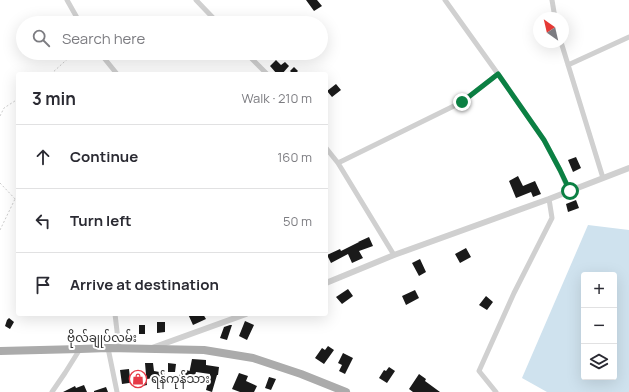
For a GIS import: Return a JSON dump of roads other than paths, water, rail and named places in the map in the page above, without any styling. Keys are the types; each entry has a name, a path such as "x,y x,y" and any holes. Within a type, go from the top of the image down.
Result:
{"main road":[{"name":"ဗိုလ်ချုပ်လမ်း","path":"0,351 108,348 204,350 253,358 301,374 346,392"}],"street":[{"path":"67,0 76,16"},
{"path":"196,0 211,16"},
{"path":"445,0 544,140 570,191"},
{"path":"552,0 554,12"},
{"path":"568,65 629,37"},
{"path":"563,48 603,178"},
{"path":"105,60 114,72"},
{"path":"253,60 265,72"},
{"path":"338,163 462,102 498,74"},
{"path":"328,150 338,163 394,255"},
{"path":"328,282 394,255 549,199 629,168"},
{"path":"496,392 479,371 514,293 552,218 549,199"},
{"path":"114,316 119,348"},
{"path":"147,350 240,316"},
{"path":"108,348 117,392"},
{"path":"52,392 80,349"}],"water":[{"path":"588,225 629,230 629,392 547,392 522,378"}],"place":[{"name":"ရန်ကုန်သား","path":"138,379"}]}
